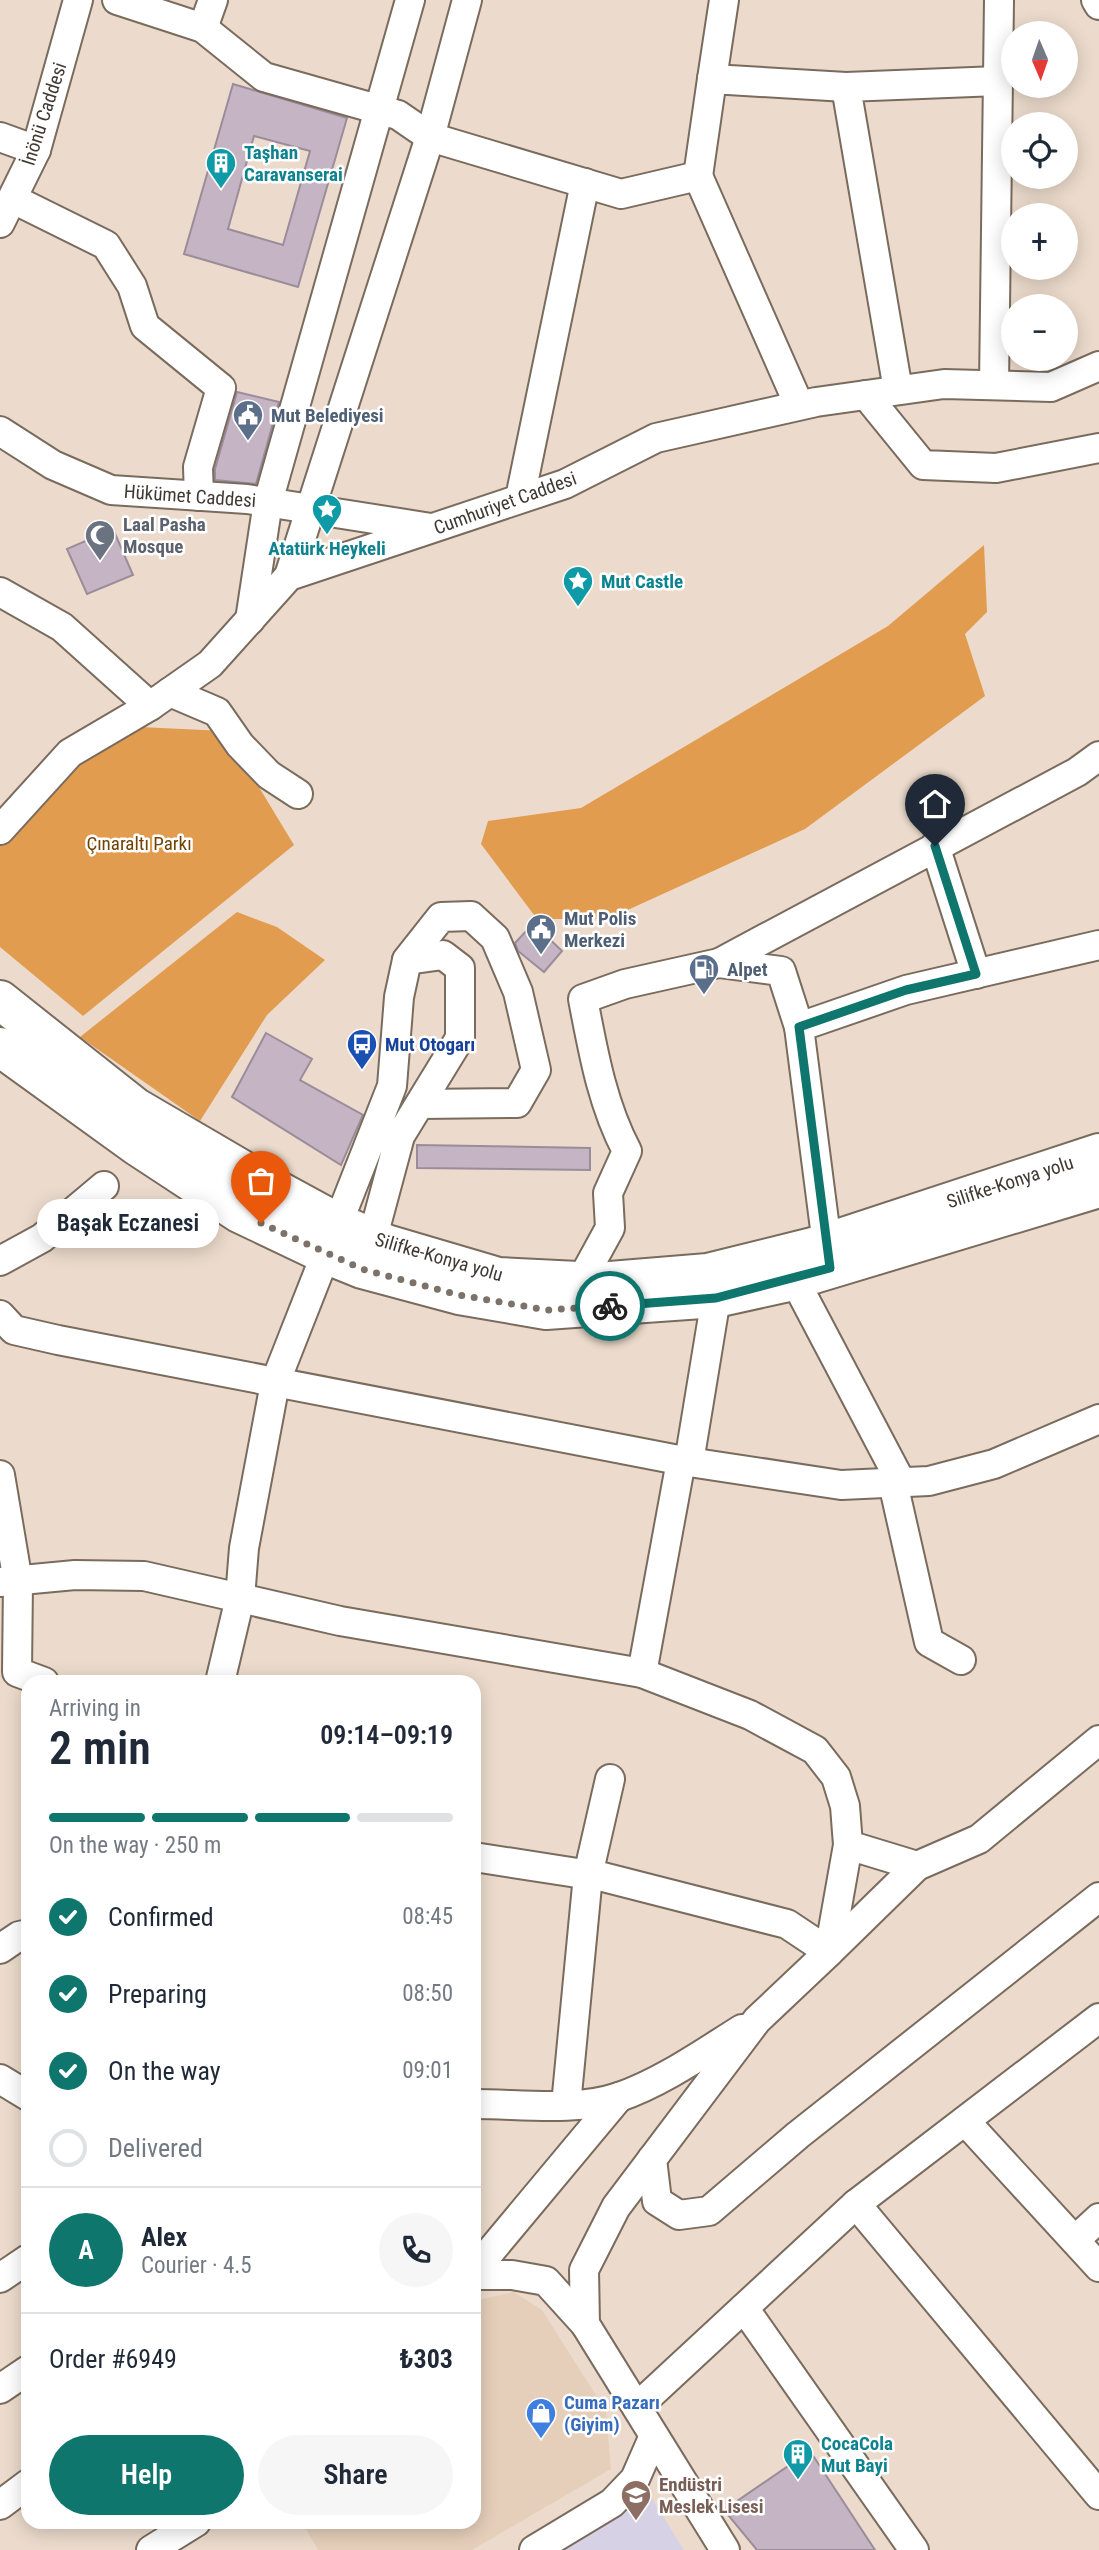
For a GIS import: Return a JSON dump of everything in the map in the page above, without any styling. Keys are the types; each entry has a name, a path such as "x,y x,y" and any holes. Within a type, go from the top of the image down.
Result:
{"highway":[{"name":"Silifke-Konya yolu","path":"0,1000 135,1107 331,1239"},
{"name":"Silifke-Konya yolu","path":"0,1047 137,1146 239,1213 331,1239 459,1295 547,1310 716,1298 794,1279 828,1255 1099,1153"},
{"name":"Silifke-Konya yolu","path":"368,1254 386,1244 498,1277 582,1281 708,1273 828,1255 1099,1188"}],"street":[{"name":"İnönü Caddesi","path":"6,211 36,150 78,0"},
{"path":"117,0 203,28 264,76 398,116 430,137 621,194 698,176"},
{"path":"203,28 213,0"},
{"path":"250,620 268,502 410,0"},
{"path":"0,830 70,753 160,699 211,664 289,576 430,137 467,0"},
{"path":"724,0 698,176 799,405"},
{"path":"994,385 999,0"},
{"path":"1096,0 1099,5"},
{"path":"712,79 846,87 998,81"},
{"path":"846,87 898,390"},
{"path":"0,137 36,150"},
{"path":"520,498 585,183"},
{"path":"6,211 106,245 132,286 145,326 221,388 198,467 199,496"},
{"name":"Cumhuriyet Caddesi","path":"289,576 565,484 656,438 799,405 944,384 1051,387 1099,366"},
{"path":"866,395 923,465 996,468 1099,448"},
{"name":"Hükümet Caddesi","path":"0,431 53,465 111,490 312,507 434,528"},
{"path":"0,592 62,627 160,699 217,712 240,745 269,775 298,794"},
{"path":"582,1281 610,1228 608,1193 627,1151 615,1129 595,1065 583,999 625,984 719,963 1077,772 1099,756"},
{"path":"935,846 976,974"},
{"path":"221,1675 240,1598 244,1548 275,1383 392,1086 399,997 407,960 441,917 471,916 495,938 513,981 536,1070 517,1103 420,1104"},
{"path":"799,1027 906,990 1099,945"},
{"path":"368,1254 400,1136 460,1038 460,968 443,955 407,960"},
{"path":"719,963 781,971 799,1027 828,1255"},
{"path":"0,1261 42,1238 104,1185"},
{"path":"794,1279 897,1483 929,1642 961,1660"},
{"path":"642,1673 716,1298"},
{"path":"0,1315 14,1330 275,1383 685,1461 841,1485 929,1482 994,1464 1096,1425"},
{"path":"0,1475 9,1582 8,1673"},
{"path":"9,1582 75,1576 144,1576 341,1621 642,1673 750,1715 815,1750 836,1776 845,1806 848,1845 829,1952"},
{"path":"585,2324 584,2270 616,2207 757,2020 917,1866 979,1839 1099,1740"},
{"path":"566,2105 589,1875 610,1779"},
{"path":"848,1845 917,1866"},
{"path":"481,1858 589,1875 787,1924 829,1952"},
{"path":"652,2159 657,2201 679,2215 709,2211 797,2135 1099,1897"},
{"path":"0,1949 21,1936"},
{"path":"637,2407 856,2204 1099,2018"},
{"path":"481,2104 566,2105 619,2097 686,2063 757,2020"},
{"path":"0,2080 21,2092"},
{"path":"481,2265 619,2097"},
{"path":"965,2121 1099,2267"},
{"path":"856,2204 1099,2495"},
{"path":"1075,2241 1099,2218"},
{"path":"0,2278 21,2264"},
{"path":"481,2273 545,2281 585,2324 637,2407 653,2438 725,2550"},
{"path":"744,2308 914,2550"},
{"path":"0,2389 21,2375"},
{"path":"534,2550 612,2503 635,2479 653,2438"},
{"path":"0,2505 21,2489"},
{"path":"151,2550 185,2529"}],"shaded area":[{"name":"Cuma Pazarı (Giyim)","path":"514,2292 542,2310 606,2411 611,2469 472,2550 318,2550 306,2529 481,2529 482,2299"},
{"name":"Endüstri Meslek Lisesi","path":"649,2494 684,2550 563,2550"}],"green space":[{"path":"984,545 987,612 965,634 985,696 805,829 608,919 537,919 481,844 488,821 581,808 888,626"},
{"name":"Çınaraltı Parkı","path":"140,727 225,731 294,845 83,1016 0,947 0,843 75,765"},
{"path":"237,912 277,927 325,960 267,1015 200,1121 80,1037"}],"building":[{"name":"Taşhan Caravanserai","path":"233,84 347,118 298,287 184,254","holes":["254,136 310,151 283,245 228,229"]},
{"name":"Mut Belediyesi","path":"237,392 279,402 256,484 215,480 215,469"},
{"name":"Laal Pasha Mosque","path":"113,529 133,575 87,594 67,549"},
{"name":"Mut Polis Merkezi","path":"537,927 562,951 544,972 518,951 515,943 527,930 531,933"},
{"path":"266,1033 312,1059 300,1080 363,1115 341,1165 232,1097"},
{"path":"417,1145 590,1148 590,1170 417,1168"},
{"name":"CocaCola Mut Bayi","path":"810,2451 875,2550 757,2550 724,2510"}],"way so far":[{"path":"261,1223 362,1269 459,1295 547,1310 610,1306"}],"place":[{"name":"Taşhan Caravanserai","path":"221,190"},
{"name":"Mut Belediyesi","path":"248,442"},
{"name":"Atatürk Heykeli","path":"327,536"},
{"name":"Laal Pasha Mosque","path":"100,562"},
{"name":"Mut Castle","path":"578,608"},
{"name":"Mut Polis Merkezi","path":"541,956"},
{"name":"Alpet","path":"704,996"},
{"name":"Mut Otogarı","path":"362,1071"},
{"name":"Başak Eczanesi","path":"261,1223"},
{"name":"Cuma Pazarı (Giyim)","path":"541,2440"},
{"name":"CocaCola Mut Bayi","path":"798,2481"},
{"name":"Endüstri Meslek Lisesi","path":"636,2522"}],"route":[{"path":"610,1306 716,1298 784,1283 830,1268 799,1027 906,990 976,974 935,846"}]}
